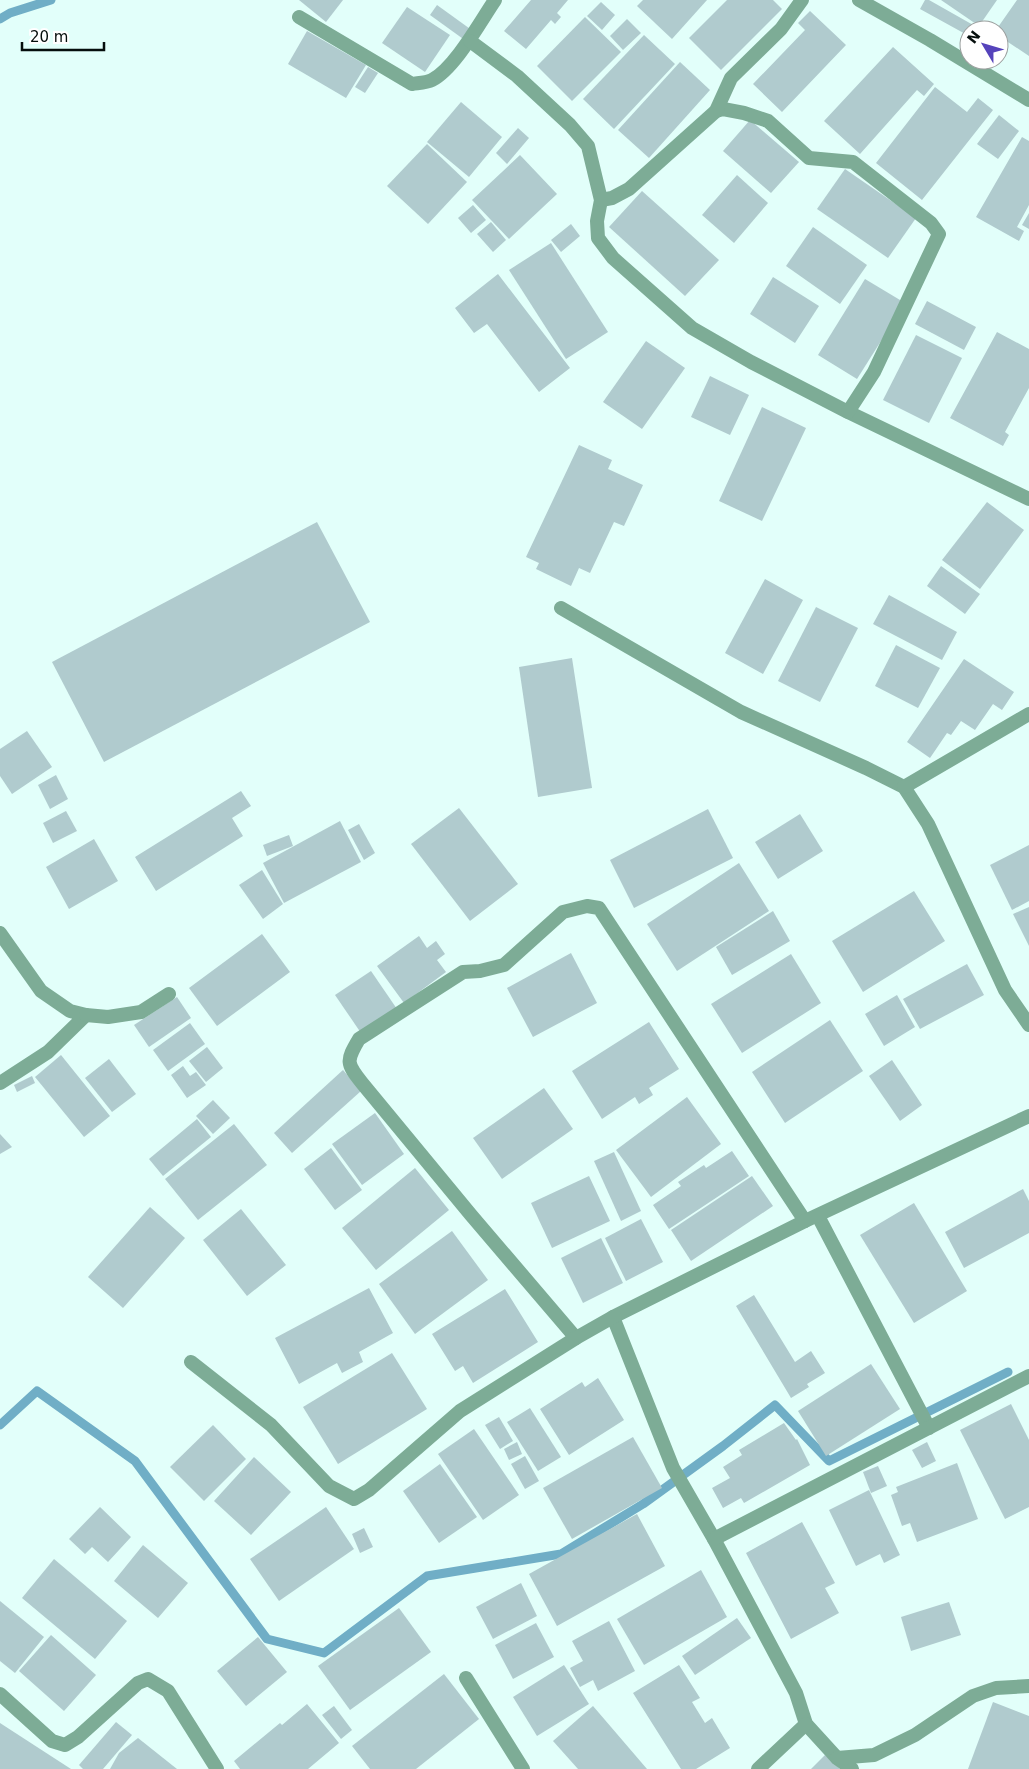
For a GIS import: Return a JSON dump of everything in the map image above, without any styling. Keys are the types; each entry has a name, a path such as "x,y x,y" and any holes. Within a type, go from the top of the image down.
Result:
{"street":[{"path":"299,17 412,84 431,81 443,72 470,41 475,29 495,0"},
{"path":"601,200 612,198 629,189 716,111 731,78 780,29 802,0"},
{"path":"859,0 930,40 1029,100"},
{"path":"470,41 517,76 570,125 588,146 601,200 597,220 598,238 613,258 692,328 750,362 848,412 1029,499"},
{"path":"716,111 724,109 744,112 768,121 809,158 853,162 932,223 939,234 874,372 848,412"},
{"path":"561,608 741,712 904,787 928,824 1005,990 1029,1025"},
{"path":"904,787 1029,714"},
{"path":"576,1338 362,1083 351,1068 349,1056 359,1039 463,972 480,971 504,965 563,912 586,906 599,908 812,1218 929,1428"},
{"path":"0,934 41,991 70,1011 108,1017 141,1012 169,994"},
{"path":"0,1083 48,1052 86,1015"},
{"path":"191,1362 271,1425 329,1486 354,1499 370,1490 460,1411 613,1317 812,1218 1029,1116"},
{"path":"613,1317 673,1468 714,1539 796,1693 806,1724 838,1758 852,1769"},
{"path":"714,1539 1029,1376"},
{"path":"466,1678 522,1769"},
{"path":"0,1694 52,1741 65,1745 78,1737 138,1683 148,1679 168,1691 217,1769"},
{"path":"838,1758 874,1755 915,1735 973,1696 996,1688 1029,1686"},
{"path":"758,1769 806,1724"}],"building":[{"path":"299,0 343,0 326,22"},
{"path":"531,0 568,0 557,13 561,17 555,24 551,20 526,49 504,31"},
{"path":"643,0 707,0 672,39 637,6"},
{"path":"727,0 773,0 782,9 721,70 689,38"},
{"path":"925,0 929,0 964,20 959,20 959,30 920,9"},
{"path":"941,0 997,0 983,20 970,20"},
{"path":"1017,0 1029,0 1029,56 1009,43 1009,20 1003,20"},
{"path":"601,2 615,15 602,30 587,16"},
{"path":"437,5 473,31 466,41 430,15"},
{"path":"407,7 450,35 425,72 382,43"},
{"path":"810,11 846,45 782,112 753,84 805,30 798,23"},
{"path":"585,17 621,52 572,101 537,66"},
{"path":"627,19 641,33 623,50 610,36"},
{"path":"307,31 366,65 346,98 288,64"},
{"path":"644,35 675,64 614,129 583,99"},
{"path":"893,47 934,84 924,96 917,90 860,154 824,121"},
{"path":"680,62 710,90 649,158 618,130"},
{"path":"368,67 378,73 365,93 355,87"},
{"path":"935,87 967,112 978,98 993,110 922,200 876,163"},
{"path":"461,102 502,137 469,177 427,142"},
{"path":"999,115 1019,131 998,159 977,144"},
{"path":"750,120 799,162 771,193 723,151"},
{"path":"518,128 529,138 507,164 496,153"},
{"path":"1022,137 1029,141 1029,205 1017,227 1024,231 1019,241 976,217"},
{"path":"427,144 467,182 428,224 387,186"},
{"path":"520,155 557,194 509,239 472,200"},
{"path":"845,169 916,218 888,258 817,209"},
{"path":"737,175 768,203 734,243 702,215"},
{"path":"642,191 719,260 685,296 609,227"},
{"path":"473,205 486,220 471,233 458,218"},
{"path":"1029,213 1029,229 1022,225"},
{"path":"491,222 506,240 493,252 477,234"},
{"path":"571,224 580,236 561,252 551,240"},
{"path":"813,227 867,265 840,304 786,266"},
{"path":"551,243 608,332 566,359 509,270"},
{"path":"498,274 570,368 539,392 487,324 474,333 455,308"},
{"path":"773,277 819,306 795,343 750,314"},
{"path":"865,279 905,303 857,379 818,355"},
{"path":"927,301 976,327 964,350 915,324"},
{"path":"997,332 1029,349 1029,388 1005,432 1009,435 1003,446 950,418"},
{"path":"916,335 962,358 929,423 883,400"},
{"path":"646,341 685,368 642,429 603,402"},
{"path":"710,376 749,395 730,435 691,417"},
{"path":"762,407 806,428 762,521 719,501"},
{"path":"579,445 612,460 608,469 643,485 624,526 614,522 590,573 579,568 571,586 536,569 539,563 526,557"},
{"path":"987,502 1024,530 980,589 942,560"},
{"path":"317,522 370,622 104,762 52,662"},
{"path":"941,566 980,594 965,614 927,586"},
{"path":"765,579 803,600 763,674 725,653"},
{"path":"889,595 957,632 942,660 873,624"},
{"path":"816,607 858,628 820,702 778,681"},
{"path":"896,645 940,668 918,708 875,686"},
{"path":"572,658 592,788 538,797 519,667"},
{"path":"964,659 1014,692 1002,710 993,704 975,730 961,721 951,735 947,733 930,758 907,742"},
{"path":"27,731 52,767 12,794 0,776 0,749"},
{"path":"56,775 68,799 50,809 38,785"},
{"path":"241,791 251,806 232,818 243,836 156,891 135,857"},
{"path":"459,808 518,884 470,921 411,844"},
{"path":"708,809 733,858 634,908 610,860"},
{"path":"66,811 77,831 53,843 43,823"},
{"path":"800,814 823,851 778,879 755,842"},
{"path":"340,821 361,862 284,903 263,863"},
{"path":"359,824 375,853 364,860 348,830"},
{"path":"289,835 293,846 267,856 263,845"},
{"path":"94,839 118,881 69,909 46,867"},
{"path":"1029,845 1029,901 1012,910 990,865"},
{"path":"739,863 769,911 677,971 647,924"},
{"path":"262,870 283,904 263,919 239,885"},
{"path":"914,891 945,941 863,992 832,941"},
{"path":"1029,907 1029,946 1013,914"},
{"path":"773,911 790,941 732,975 716,947"},
{"path":"262,934 290,972 217,1026 189,988"},
{"path":"419,936 427,948 436,941 445,954 437,960 446,972 404,1003 377,966"},
{"path":"571,953 597,1003 533,1037 507,988"},
{"path":"791,954 821,1003 742,1053 711,1004"},
{"path":"967,964 984,995 920,1029 903,999"},
{"path":"371,971 397,1009 361,1033 335,995"},
{"path":"897,995 915,1027 884,1046 865,1014"},
{"path":"177,997 191,1018 149,1047 134,1025"},
{"path":"830,1020 863,1071 785,1123 752,1072"},
{"path":"649,1022 679,1069 649,1088 653,1095 639,1104 635,1097 602,1119 572,1071"},
{"path":"190,1023 205,1044 168,1071 153,1050"},
{"path":"207,1047 223,1068 206,1082 189,1061"},
{"path":"61,1055 110,1116 84,1137 35,1077"},
{"path":"109,1059 136,1094 112,1112 85,1078"},
{"path":"892,1060 922,1105 900,1121 869,1076"},
{"path":"183,1066 190,1076 196,1072 206,1085 187,1098 171,1075"},
{"path":"343,1070 361,1091 292,1153 274,1133"},
{"path":"32,1076 35,1083 17,1092 14,1085"},
{"path":"544,1088 573,1129 502,1179 473,1138"},
{"path":"687,1097 721,1144 651,1197 616,1150"},
{"path":"213,1100 230,1118 213,1134 196,1116"},
{"path":"375,1113 404,1154 362,1185 332,1144"},
{"path":"197,1119 211,1137 163,1176 149,1159"},
{"path":"234,1124 267,1165 198,1220 165,1179"},
{"path":"0,1134 12,1147 0,1154"},
{"path":"331,1148 362,1190 335,1210 304,1169"},
{"path":"732,1151 749,1176 669,1229 653,1205 681,1186 678,1182 704,1165 706,1168"},
{"path":"614,1152 641,1211 621,1221 594,1161"},
{"path":"415,1168 449,1210 376,1270 342,1228"},
{"path":"589,1176 610,1221 552,1248 531,1203"},
{"path":"752,1176 773,1206 691,1261 671,1230"},
{"path":"1023,1189 1029,1201 1029,1233 964,1268 945,1232"},
{"path":"914,1203 967,1291 914,1323 860,1235"},
{"path":"150,1207 185,1238 123,1308 88,1277"},
{"path":"241,1209 286,1265 247,1296 203,1240"},
{"path":"641,1219 663,1262 626,1281 605,1238"},
{"path":"452,1231 488,1280 415,1334 379,1284"},
{"path":"601,1238 623,1283 583,1303 561,1258"},
{"path":"369,1288 393,1333 359,1352 363,1362 342,1373 337,1363 299,1384 275,1338"},
{"path":"505,1289 538,1342 473,1383 463,1366 455,1371 432,1334"},
{"path":"754,1295 795,1362 811,1351 825,1373 807,1384 809,1387 791,1398 736,1306"},
{"path":"392,1353 427,1409 338,1464 303,1407"},
{"path":"871,1364 900,1409 826,1456 798,1411"},
{"path":"598,1378 624,1420 569,1455 540,1409 582,1382 585,1387"},
{"path":"1011,1404 1029,1440 1029,1507 1005,1519 960,1430"},
{"path":"530,1408 561,1457 538,1471 507,1422"},
{"path":"499,1417 513,1441 500,1449 485,1425"},
{"path":"784,1423 797,1439 810,1465 744,1503 741,1498 723,1508 712,1488 730,1478 723,1467 742,1455 739,1450"},
{"path":"213,1425 246,1459 204,1501 170,1467"},
{"path":"474,1429 519,1495 483,1520 438,1454"},
{"path":"633,1437 662,1488 572,1539 543,1488"},
{"path":"517,1442 522,1454 509,1460 504,1449"},
{"path":"927,1442 936,1461 922,1468 912,1450"},
{"path":"525,1456 539,1481 525,1489 511,1464"},
{"path":"254,1457 291,1492 251,1535 214,1501"},
{"path":"957,1463 978,1519 917,1542 910,1523 902,1526 891,1495 898,1492 896,1487"},
{"path":"440,1464 477,1517 439,1543 403,1491"},
{"path":"878,1466 887,1486 871,1493 863,1472"},
{"path":"869,1490 900,1555 884,1563 880,1554 856,1566 829,1510"},
{"path":"100,1507 131,1537 108,1562 92,1547 85,1554 69,1539"},
{"path":"326,1507 354,1549 279,1601 250,1559"},
{"path":"637,1514 665,1566 557,1626 529,1574"},
{"path":"802,1522 835,1583 825,1588 839,1613 791,1639 746,1553"},
{"path":"364,1528 373,1547 360,1553 352,1534"},
{"path":"143,1545 188,1583 158,1618 114,1581"},
{"path":"54,1559 127,1621 95,1659 22,1598"},
{"path":"701,1570 727,1617 644,1665 617,1619"},
{"path":"521,1583 537,1616 493,1639 476,1607"},
{"path":"0,1601 44,1637 15,1673 0,1661"},
{"path":"949,1602 961,1635 911,1651 901,1617"},
{"path":"399,1608 431,1652 350,1710 318,1666"},
{"path":"737,1618 751,1638 695,1675 682,1656"},
{"path":"609,1621 635,1671 598,1691 593,1680 580,1687 570,1668 583,1661 572,1641"},
{"path":"536,1623 554,1657 513,1679 495,1645"},
{"path":"51,1635 96,1675 64,1711 19,1671"},
{"path":"258,1637 287,1672 246,1706 217,1671"},
{"path":"564,1665 589,1704 537,1736 513,1697"},
{"path":"679,1665 700,1698 692,1702 705,1723 712,1718 730,1748 696,1769 681,1769 633,1693"},
{"path":"444,1674 479,1719 416,1769 370,1769 352,1746"},
{"path":"993,1702 1029,1716 1029,1769 968,1769"},
{"path":"307,1704 339,1743 308,1769 240,1769 234,1761 280,1723 282,1725"},
{"path":"334,1706 352,1730 341,1739 322,1715"},
{"path":"593,1706 647,1769 578,1769 553,1741"},
{"path":"116,1722 132,1735 103,1769 83,1769 79,1765"},
{"path":"0,1723 71,1769 0,1769"},
{"path":"138,1738 177,1769 110,1769 119,1753"},
{"path":"825,1755 840,1769 811,1769"}],"waterway":[{"path":"0,19 10,13 51,0"},
{"path":"0,1425 37,1391 135,1461 267,1639 324,1653 427,1576 561,1554 643,1504 723,1446 775,1405 829,1461 1008,1372"}]}
